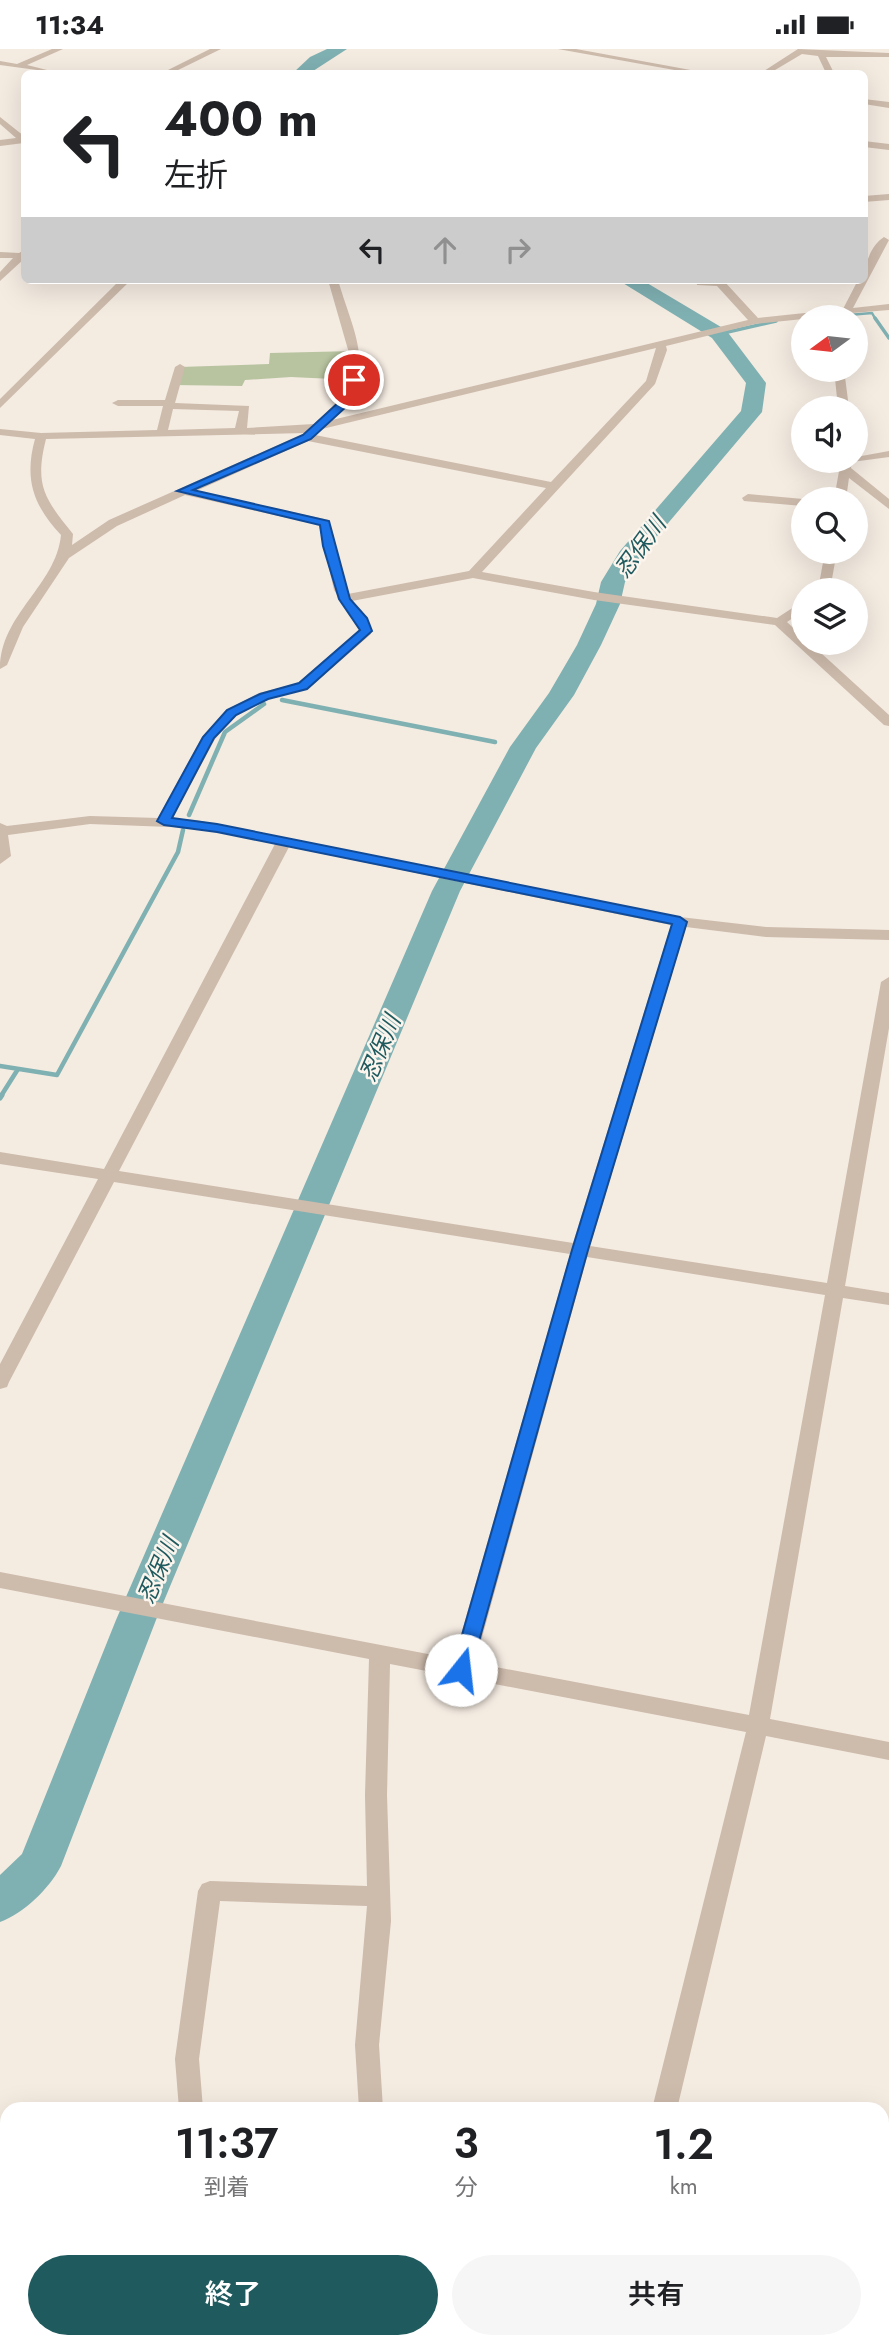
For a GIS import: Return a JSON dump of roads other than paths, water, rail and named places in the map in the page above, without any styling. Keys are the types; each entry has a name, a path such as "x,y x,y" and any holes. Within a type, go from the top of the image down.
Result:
{"street":[{"path":"19,66 59,49"},
{"path":"172,70 217,49"},
{"path":"562,49 685,70"},
{"path":"770,70 802,50 821,54 889,55"},
{"path":"821,54 829,70"},
{"path":"0,63 40,70"},
{"path":"868,101 889,104"},
{"path":"0,120 21,138"},
{"path":"868,137 889,138"},
{"path":"0,143 21,140"},
{"path":"868,145 889,147"},
{"path":"868,199 887,198"},
{"path":"869,259 882,240"},
{"path":"0,255 21,255"},
{"path":"0,278 21,257"},
{"path":"0,405 122,284"},
{"path":"0,665 17,627 65,555 113,523 307,437 323,426 343,403 355,376 353,343 333,284"},
{"path":"721,284 755,321"},
{"path":"850,305 861,284"},
{"path":"0,432 41,436 294,431 755,321 791,318"},
{"path":"473,574 552,486 652,382 662,350 660,344"},
{"path":"160,434 180,366"},
{"path":"118,403 245,408 240,433"},
{"path":"41,436 32,464 37,490 49,516 67,534 65,555"},
{"path":"307,437 552,486"},
{"path":"868,458 889,454"},
{"path":"859,473 889,505"},
{"path":"164,821 209,737 231,713 264,696 303,686 366,631 363,621 344,599 328,546 325,523 182,491"},
{"path":"748,498 791,502"},
{"path":"344,599 473,574 594,596 779,622 889,722"},
{"path":"779,622 791,614"},
{"path":"0,625 17,627"},
{"path":"0,860 4,856 1,829 90,820 164,821 196,824 284,844 680,922 766,932 889,935"},
{"path":"0,1382 284,844"},
{"path":"461,1670 580,1250 680,922"},
{"path":"666,2102 758,1726 889,982"},
{"path":"0,1158 889,1299"},
{"path":"0,1580 889,1751"},
{"path":"370,2102 367,2088 368,2045 378,1896 376,1795 380,1655"},
{"path":"190,2102 187,2059 211,1891 378,1896"}],"waterway":[{"name":"忍保川","path":"304,70 316,60 339,49"},
{"name":"忍保川","path":"0,1903 39,1866 136,1620 446,891 523,747 561,695 589,645 608,604 613,582 632,551 751,412 756,383 719,334 635,284"},
{"path":"868,313 872,313 876,320"},
{"path":"875,318 889,338"},
{"path":"719,334 776,321"},
{"path":"282,700 495,742"},
{"path":"189,815 225,732 264,704"},
{"name":"忍保川","path":"517,746 523,747"},
{"path":"0,1066 57,1075 178,852 183,830"},
{"path":"1,1096 18,1069"}]}
